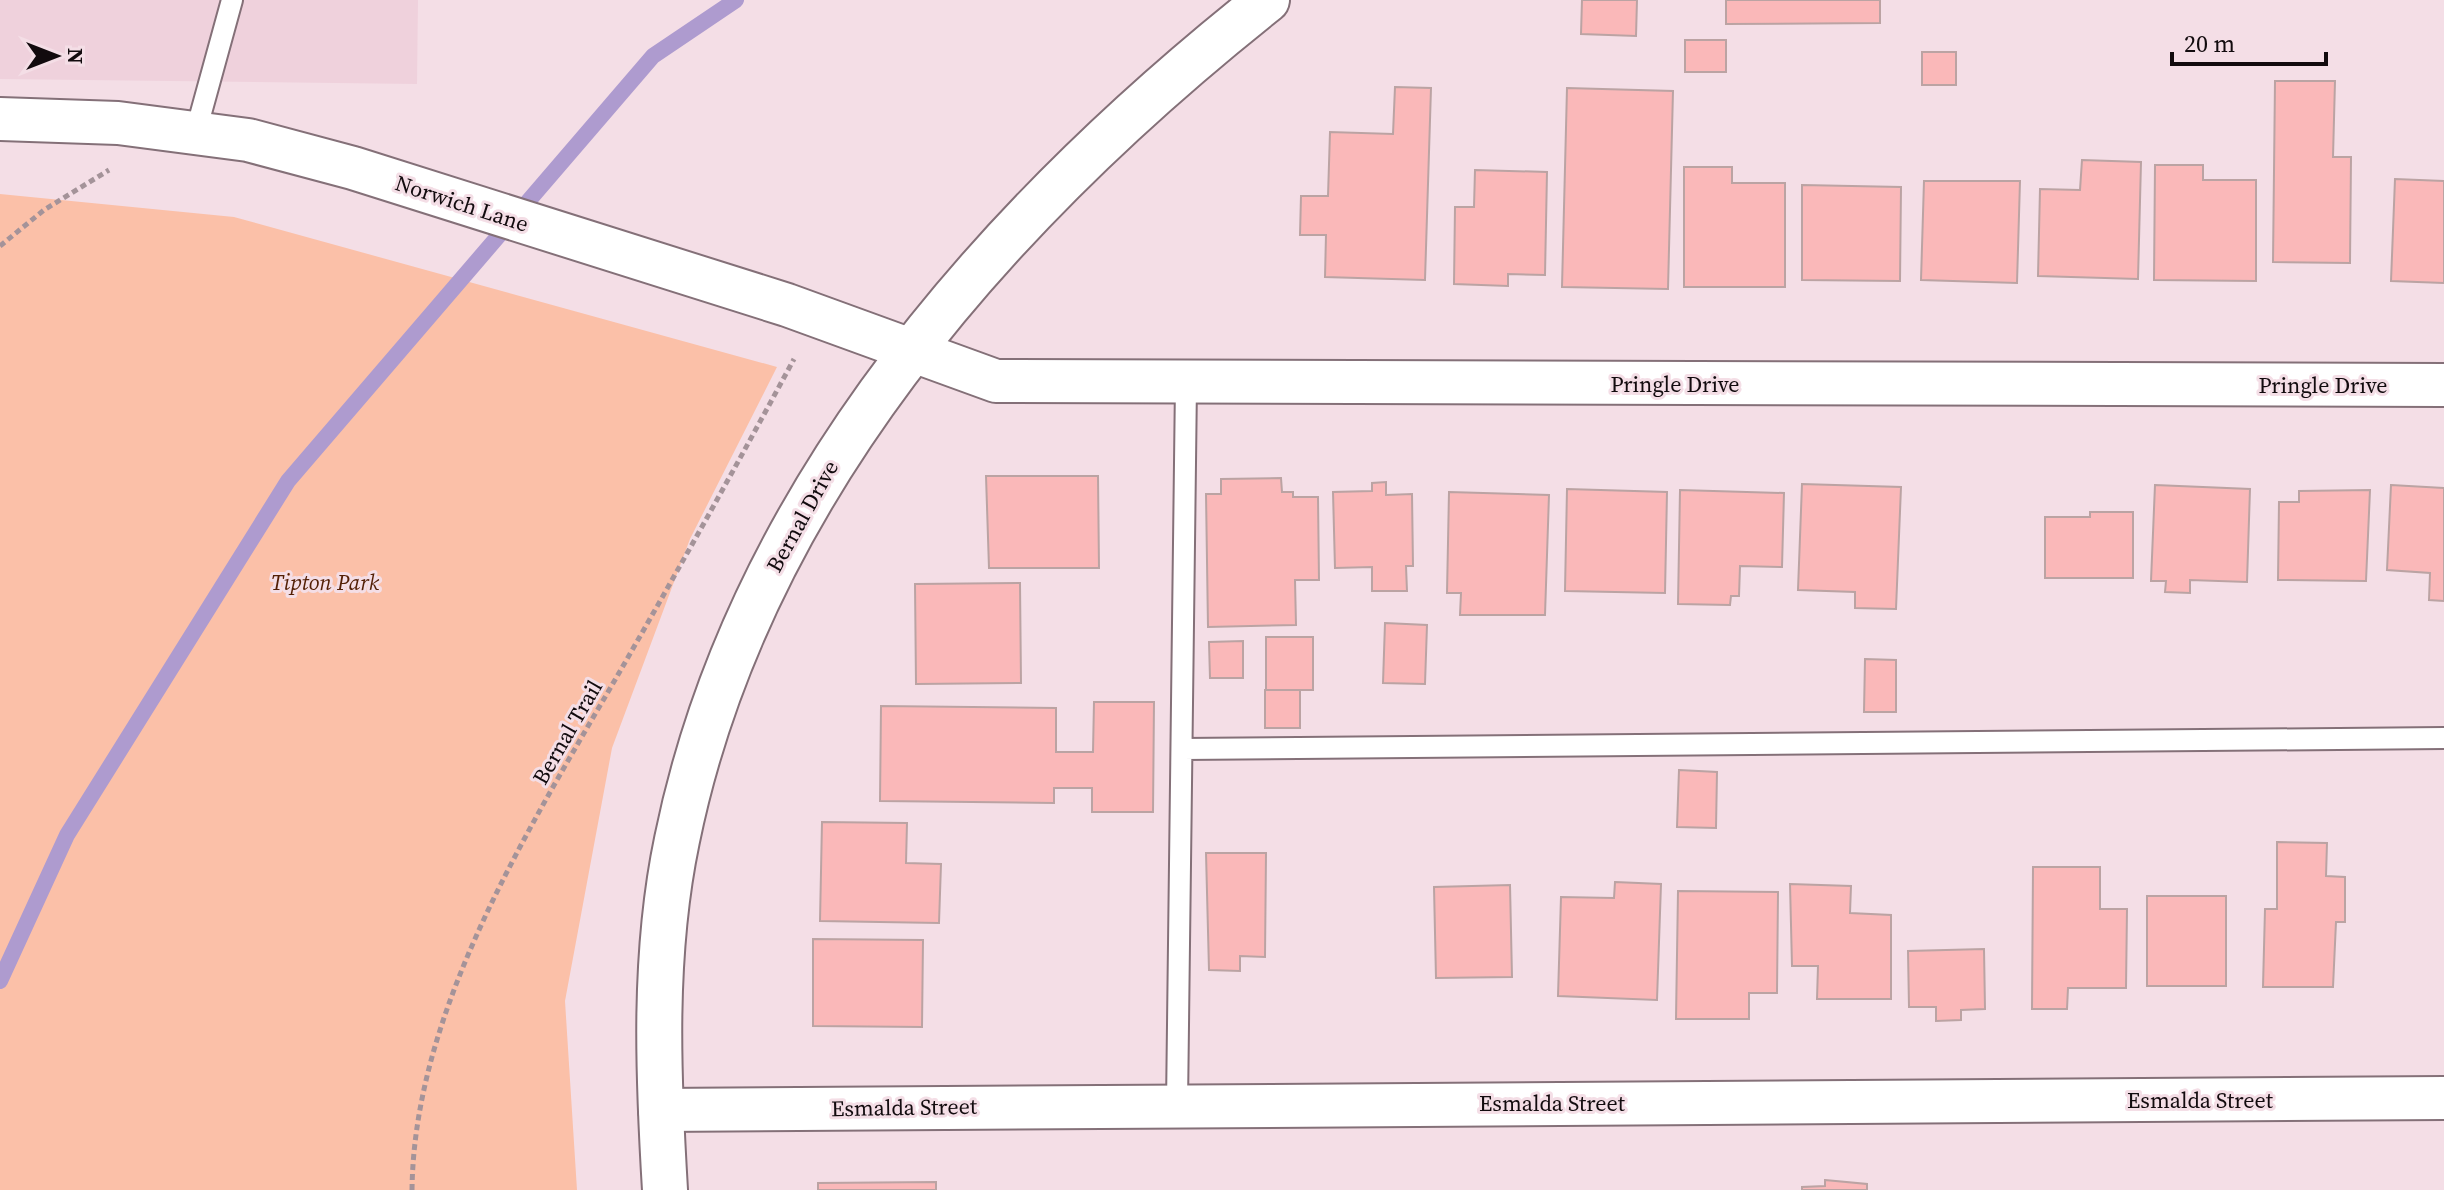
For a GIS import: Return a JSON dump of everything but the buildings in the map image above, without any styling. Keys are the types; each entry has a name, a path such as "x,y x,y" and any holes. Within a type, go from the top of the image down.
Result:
{"street":[{"name":"Bernal Drive","path":"665,1190 660,1110 660,975 677,840 714,703 767,580 832,461 911,351 1003,241 1113,131 1267,0"},
{"name":"Norwich Lane","path":"0,119 118,123 248,140 353,168 756,296 911,351"},
{"name":"Pringle Drive","path":"911,351 996,381 2444,385"},
{"name":"Esmalda Street","path":"660,1110 2444,1098"}],"lane":[{"path":"196,131 232,0"},
{"path":"1177,1105 1186,383"},
{"path":"1183,749 2444,738"}],"path":[{"path":"0,246 44,210 96,181 111,168 118,123"},
{"name":"Bernal Trail","path":"412,1190 421,1116 432,1066 475,935 547,799 709,517 818,316"}],"shaded area":[{"path":"0,0 418,0 417,84 0,79"}],"green space":[{"name":"Tipton Park","path":"0,194 234,217 777,367 690,539 612,748 565,1001 577,1190 0,1190"}],"waterway":[{"path":"0,981 67,835 288,481 653,56 736,0"}]}
